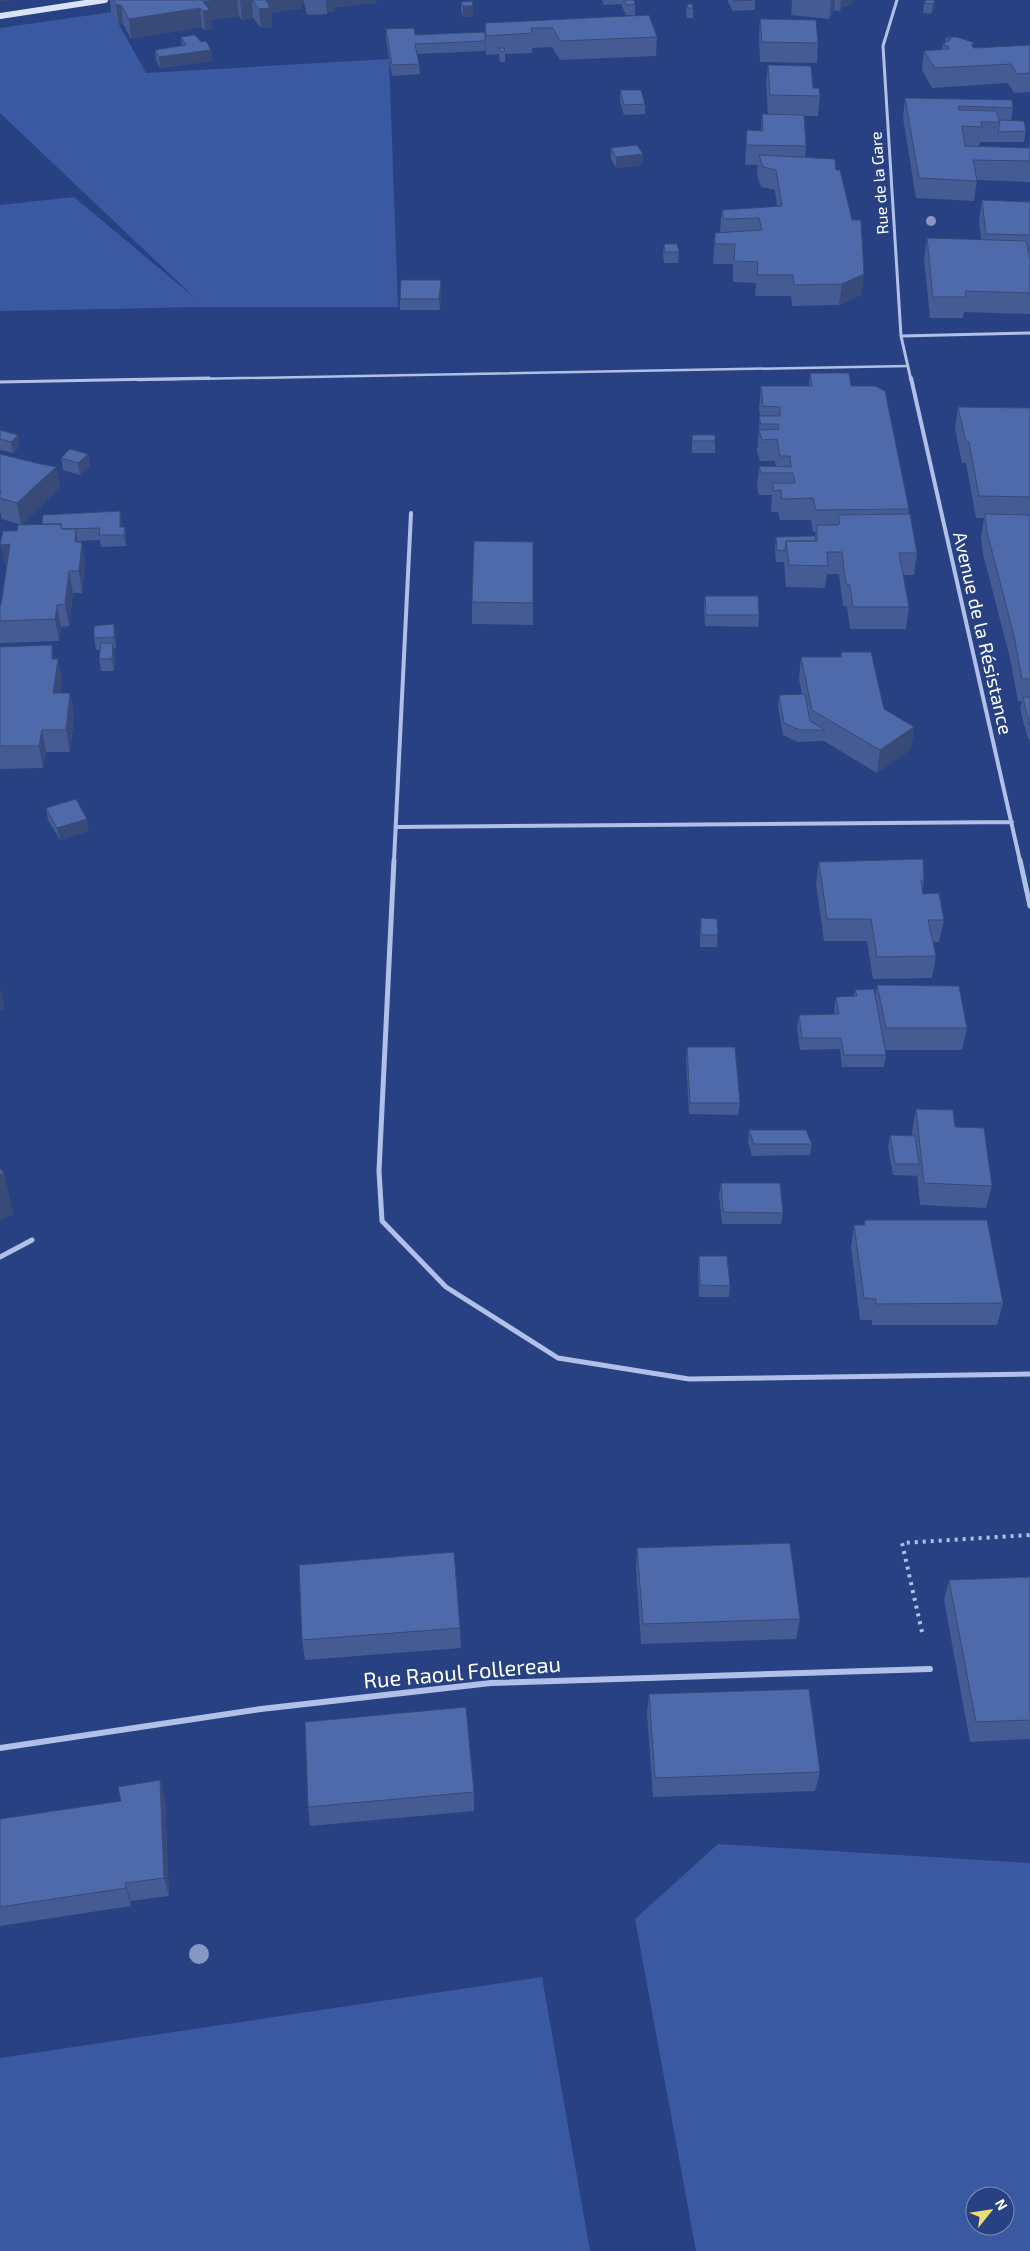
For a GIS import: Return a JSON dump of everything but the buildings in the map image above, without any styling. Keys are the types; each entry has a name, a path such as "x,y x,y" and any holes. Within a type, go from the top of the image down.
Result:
{"street":[{"path":"0,16 105,0"},
{"name":"Rue de la Gare","path":"897,0 883,46 901,336 908,366"},
{"path":"901,336 1030,333"},
{"name":"Avenue de la Résistance","path":"908,366 1030,906"},
{"path":"411,513 379,1171 382,1221 446,1288 558,1358 689,1379 1030,1374"},
{"path":"396,827 1012,822"},
{"path":"0,1257 32,1240"},
{"name":"Rue Raoul Follereau","path":"0,1748 261,1709 491,1683 930,1669"}],"lane":[{"path":"0,382 908,366"}],"path":[{"path":"930,1669 902,1542 1030,1535"}],"shaded area":[{"path":"112,12 146,73 389,59 398,307 205,307 0,311 0,205 74,197 196,299 0,113 0,28"},
{"path":"718,1844 1030,1863 1030,2251 696,2251 635,1919"},
{"path":"542,1977 590,2251 0,2251 0,2058"}]}
